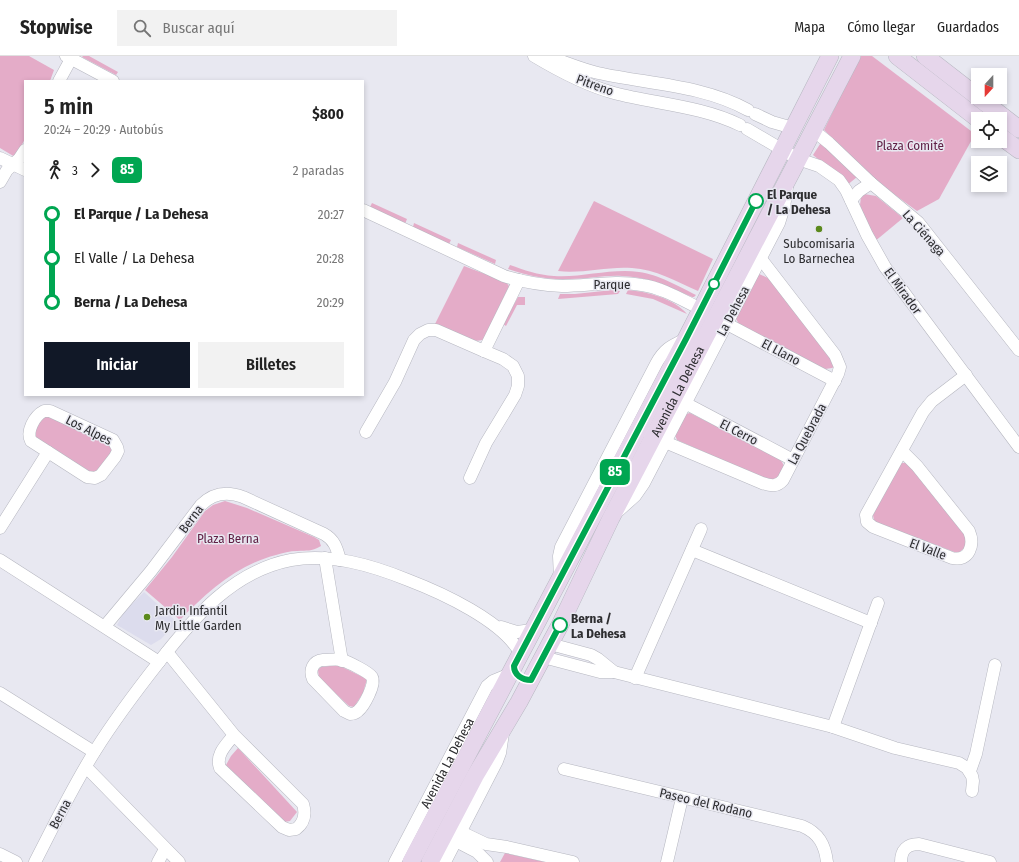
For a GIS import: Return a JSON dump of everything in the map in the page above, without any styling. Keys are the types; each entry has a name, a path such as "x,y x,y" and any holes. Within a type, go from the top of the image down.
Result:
{"street":[{"name":"Pitreno","path":"534,56 566,74 593,86 614,93 711,113 744,127 782,150"},
{"name":"Pitreno","path":"546,56 596,72 713,95 735,102 772,122 793,128"},
{"name":"Avenida La Dehesa","path":"445,862 447,834 514,664 560,578 652,435 686,339 830,56"},
{"name":"Avenida La Dehesa","path":"430,862 447,834 478,770 531,680 560,625 652,435 852,56"},
{"path":"897,56 971,114"},
{"path":"925,56 1019,129"},
{"path":"59,80 68,57 111,80"},
{"path":"660,102 656,93 662,85"},
{"name":"La Ciénaga","path":"813,130 871,183 918,222 1019,350"},
{"path":"1007,141 1019,150"},
{"name":"El Mirador","path":"782,150 798,159 812,162 830,173 842,185 885,267 1019,447"},
{"path":"0,182 4,173 19,159 24,152"},
{"path":"0,158 24,170"},
{"name":"La Dehesa","path":"652,435 685,403 727,324 783,214 788,178"},
{"path":"851,200 859,191 871,183"},
{"name":"Parque","path":"364,210 491,271 519,280 562,286 623,283 641,285 663,291 701,309"},
{"name":"La Quebrada","path":"652,435 768,485 773,486 780,483 794,460 835,381 840,371 840,364 761,259"},
{"path":"484,350 519,280"},
{"name":"El Llano","path":"727,324 835,381"},
{"path":"366,432 395,382 414,340 420,334 428,330 436,330 484,350 503,359 513,366 518,376 518,386 515,395 486,443 470,478"},
{"name":"Avenida La Dehesa","path":"560,578 559,556 561,547 656,364 666,349 686,339"},
{"name":"El Valle","path":"902,451 917,466 968,531 971,539 971,547 963,557 956,559 952,558 877,529 870,525 866,515 927,405 966,375"},
{"name":"El Cerro","path":"685,403 794,460"},
{"name":"Los Alpes","path":"47,411 110,438 116,443 118,451 101,475 95,478 83,475 48,452 31,441 29,434 37,416 40,413 47,411"},
{"path":"0,528 48,452"},
{"name":"Berna","path":"105,626 151,571 200,505 211,497 225,493 237,494 329,536 335,543 340,560"},
{"path":"636,678 700,529"},
{"path":"692,550 871,623"},
{"path":"325,558 342,660"},
{"name":"Berna","path":"35,862 94,752 123,709 163,657 205,609 241,579 255,572 280,563 303,559 325,558 340,560 377,569 412,581 461,605 496,625 517,632 532,630"},
{"path":"0,560 105,626 163,657 234,735 303,804 305,813 304,817 296,829 289,830 282,827 220,768 218,761 220,754 234,735"},
{"path":"833,727 878,603"},
{"path":"541,614 554,617 560,625"},
{"name":"Berna","path":"496,625 513,642 514,664"},
{"path":"546,651 600,672 614,672 833,727 895,748 953,761 963,765 970,771 973,781 972,791"},
{"path":"342,660 369,674 373,679 372,687 362,706 353,714 344,711 315,682 312,676 313,666 317,661 342,660"},
{"path":"514,664 515,672 518,676 531,680"},
{"name":"Avenida La Dehesa","path":"395,862 487,686 514,664"},
{"path":"970,771 976,754 995,665"},
{"path":"1,696 94,752"},
{"path":"86,767 165,850 179,862"},
{"name":"Paseo del Rodano","path":"564,769 808,828 821,840 826,852 827,862"},
{"path":"667,862 682,798"},
{"path":"447,834 573,862"},
{"path":"447,834 477,852 487,862"},
{"name":"Avenida La Dehesa","path":"411,862 447,834"},
{"path":"902,862 902,856 905,848 912,844 919,844 990,862"},
{"path":"493,862 495,855 503,847"},
{"path":"158,862 165,850"},
{"path":"0,854 16,862"}],"shaded area":[{"name":"Jardin Infantil My Little Garden","path":"144,592 177,622 161,639 151,645 117,625 124,612"}],"green space":[{"path":"0,56 29,56 54,70 50,80 24,80 24,141 15,157 0,148"},
{"path":"89,56 118,72 116,75 82,57"},
{"name":"Plaza Comité","path":"860,56 872,56 971,131 971,141 939,199 917,211 880,184 824,130"},
{"path":"822,141 857,177 846,186 838,175 813,155"},
{"path":"864,194 876,196 903,218 874,242 860,205 861,197"},
{"path":"594,201 713,259 698,291 666,276 641,269 614,268 576,272 558,271"},
{"path":"372,203 407,219 405,224 370,207"},
{"path":"414,223 451,240 449,244 413,227"},
{"path":"458,243 496,260 495,264 457,247"},
{"path":"510,265 537,273 554,276 575,276 618,271 646,273 661,278 696,295 692,297 660,283 635,277 616,276 577,279 546,278 531,276 508,269"},
{"path":"464,266 506,282 509,286 484,339 479,341 467,339 435,324"},
{"path":"759,274 768,278 833,360 834,367 825,369 740,326 735,317"},
{"path":"613,290 620,291 618,294 558,299 560,294"},
{"path":"628,290 644,292 660,297 675,304 687,314 653,299 626,294"},
{"path":"518,297 525,297 525,305 517,305 506,326 503,324"},
{"path":"690,413 777,457 784,466 778,478 768,480 677,440 675,435 686,414"},
{"path":"45,416 49,416 109,443 112,446 112,450 106,462 97,472 94,474 35,438 37,426 40,420"},
{"path":"907,463 914,468 964,534 966,543 960,552 957,553 878,523 874,520 873,515 900,464"},
{"name":"Plaza Berna","path":"225,501 247,508 314,537 319,540 321,546 311,550 292,551 248,565 212,590 180,620 145,590 172,557 205,511 213,505"},
{"path":"338,665 367,679 363,693 354,707 349,706 319,678 318,670 321,667"},
{"path":"238,748 297,812 290,821 284,822 235,776 226,765"},
{"path":"505,853 545,862 500,862"}],"bus line":[{"name":"85","path":"560,625 531,680 518,676 515,672 514,666 686,339 756,201"}],"place":[{"name":"El Parque / La Dehesa","path":"756,201"},
{"name":"Subcomisaria Lo Barnechea","path":"819,229"},
{"name":"Jardin Infantil My Little Garden","path":"147,617"},
{"name":"Berna / La Dehesa","path":"560,625"}]}
